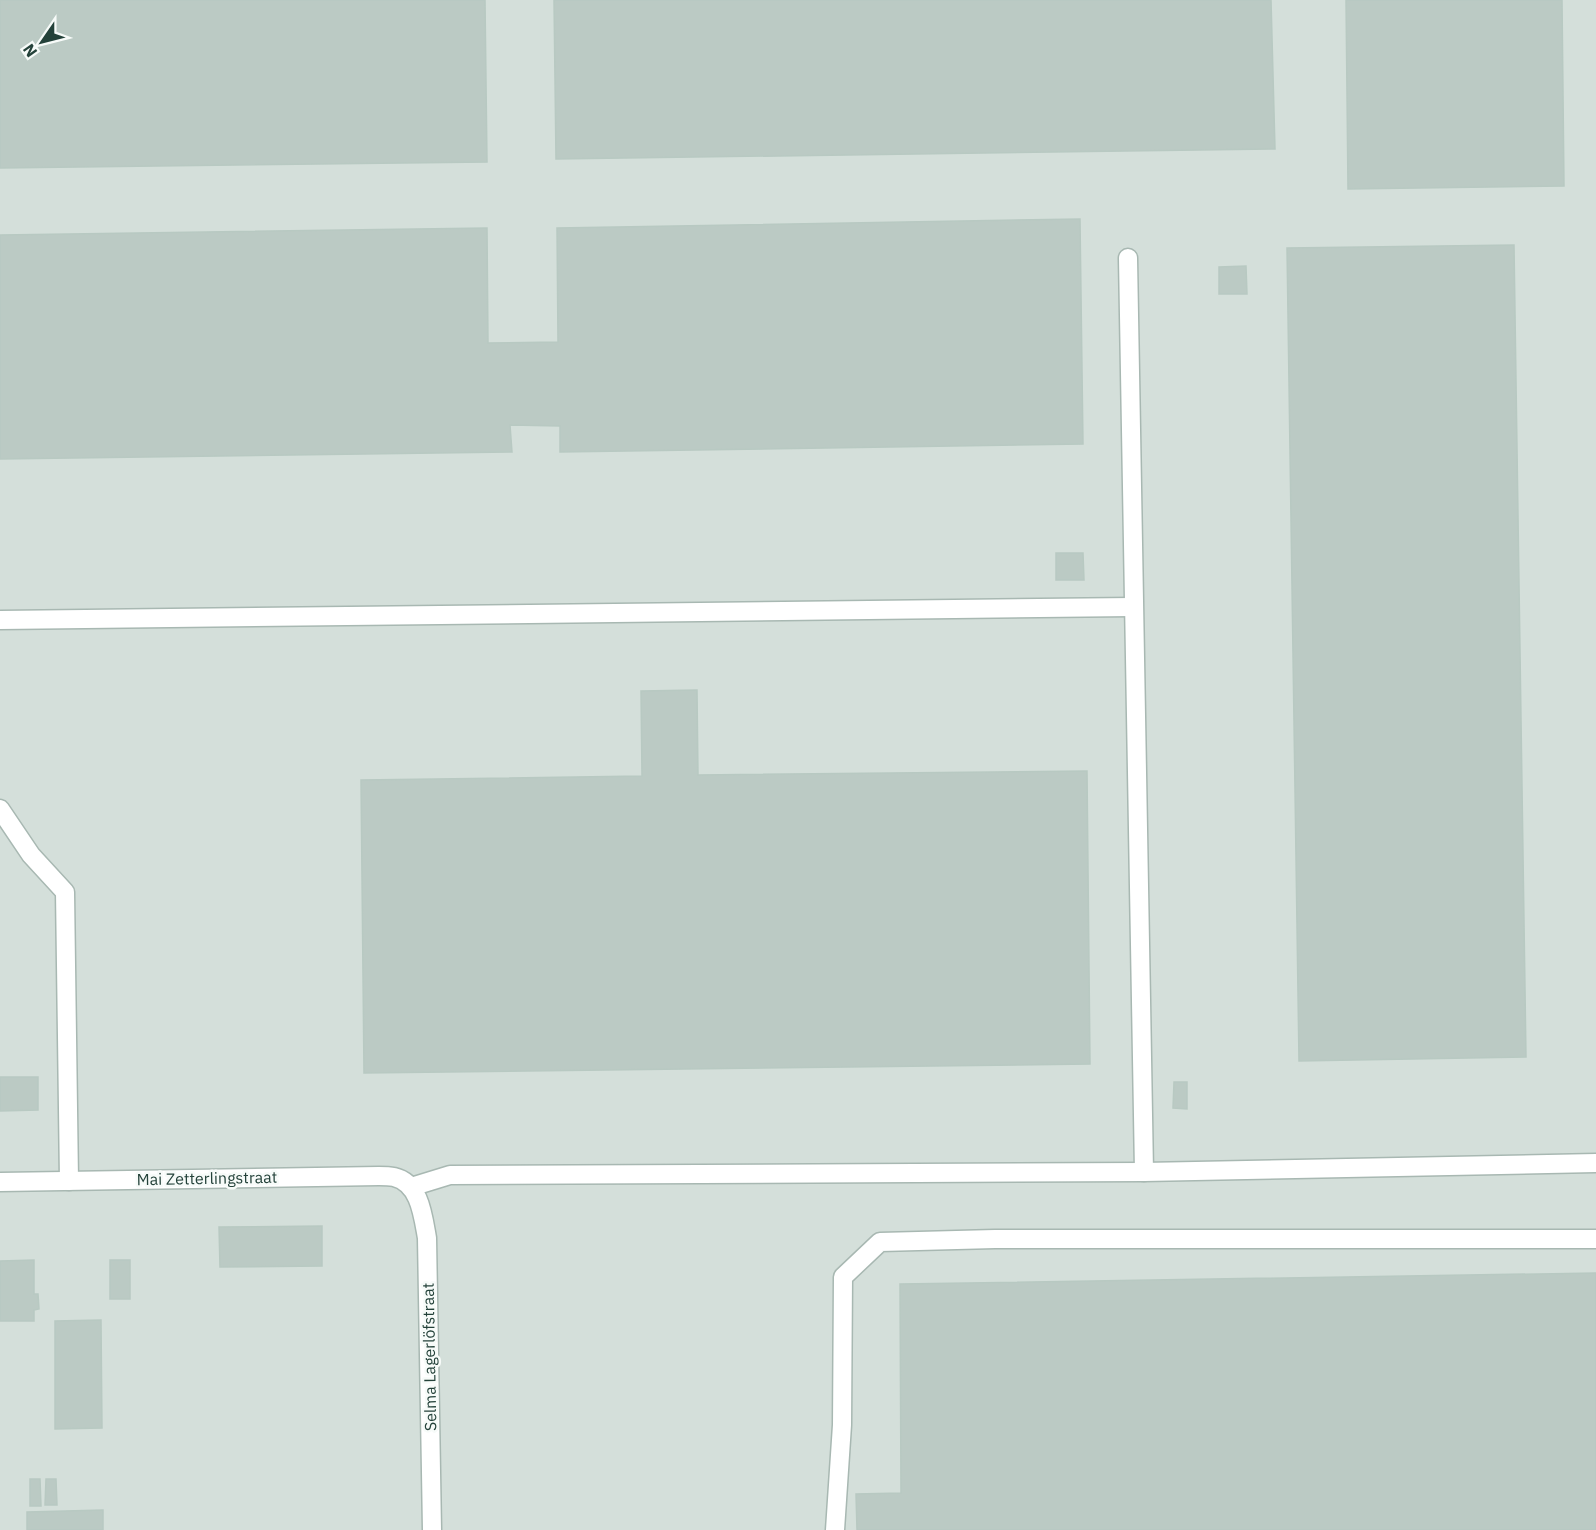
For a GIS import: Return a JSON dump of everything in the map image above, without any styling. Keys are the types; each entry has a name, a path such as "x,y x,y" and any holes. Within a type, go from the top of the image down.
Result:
{"street":[{"path":"1128,258 1144,1172"},
{"path":"0,620 1133,607"},
{"path":"0,809 31,855 65,892 69,1181"},
{"path":"411,1187 450,1175 1144,1172 1596,1163"},
{"name":"Mai Zetterlingstraat","path":"0,1182 379,1176 396,1177 411,1187"},
{"name":"Selma Lagerlöfstraat","path":"411,1187 422,1210 427,1238 432,1530"},
{"path":"835,1530 842,1425 843,1278 880,1242 995,1239 1596,1239"}],"shaded area":[{"path":"0,0 1596,0 1596,1530 0,1530"}],"building":[{"path":"0,0 485,0 487,162 0,168"},
{"path":"554,0 1271,0 1275,149 556,159"},
{"path":"1346,0 1562,0 1564,186 1348,189"},
{"path":"1080,219 1083,444 560,452 560,426 510,425 512,452 0,459 0,235 487,228 488,343 558,342 557,228"},
{"path":"1514,245 1526,1057 1299,1061 1287,248"},
{"path":"1246,266 1247,294 1219,294 1219,267"},
{"path":"1056,553 1083,553 1084,580 1056,580"},
{"path":"697,690 698,775 1087,771 1090,1064 364,1073 361,780 642,776 641,691"},
{"path":"0,1077 38,1077 38,1110 0,1111"},
{"path":"1174,1082 1187,1082 1187,1109 1173,1108"},
{"path":"322,1226 322,1266 220,1267 219,1227"},
{"path":"34,1260 34,1294 38,1294 39,1309 34,1310 34,1321 0,1321 0,1261"},
{"path":"110,1260 130,1260 130,1299 110,1299"},
{"path":"1596,1273 1596,1530 857,1530 856,1494 901,1493 900,1284"},
{"path":"101,1320 102,1428 55,1429 55,1321"},
{"path":"30,1479 40,1479 41,1506 30,1506"},
{"path":"46,1479 56,1479 57,1505 45,1505"},
{"path":"103,1510 103,1530 27,1530 27,1512"}]}
